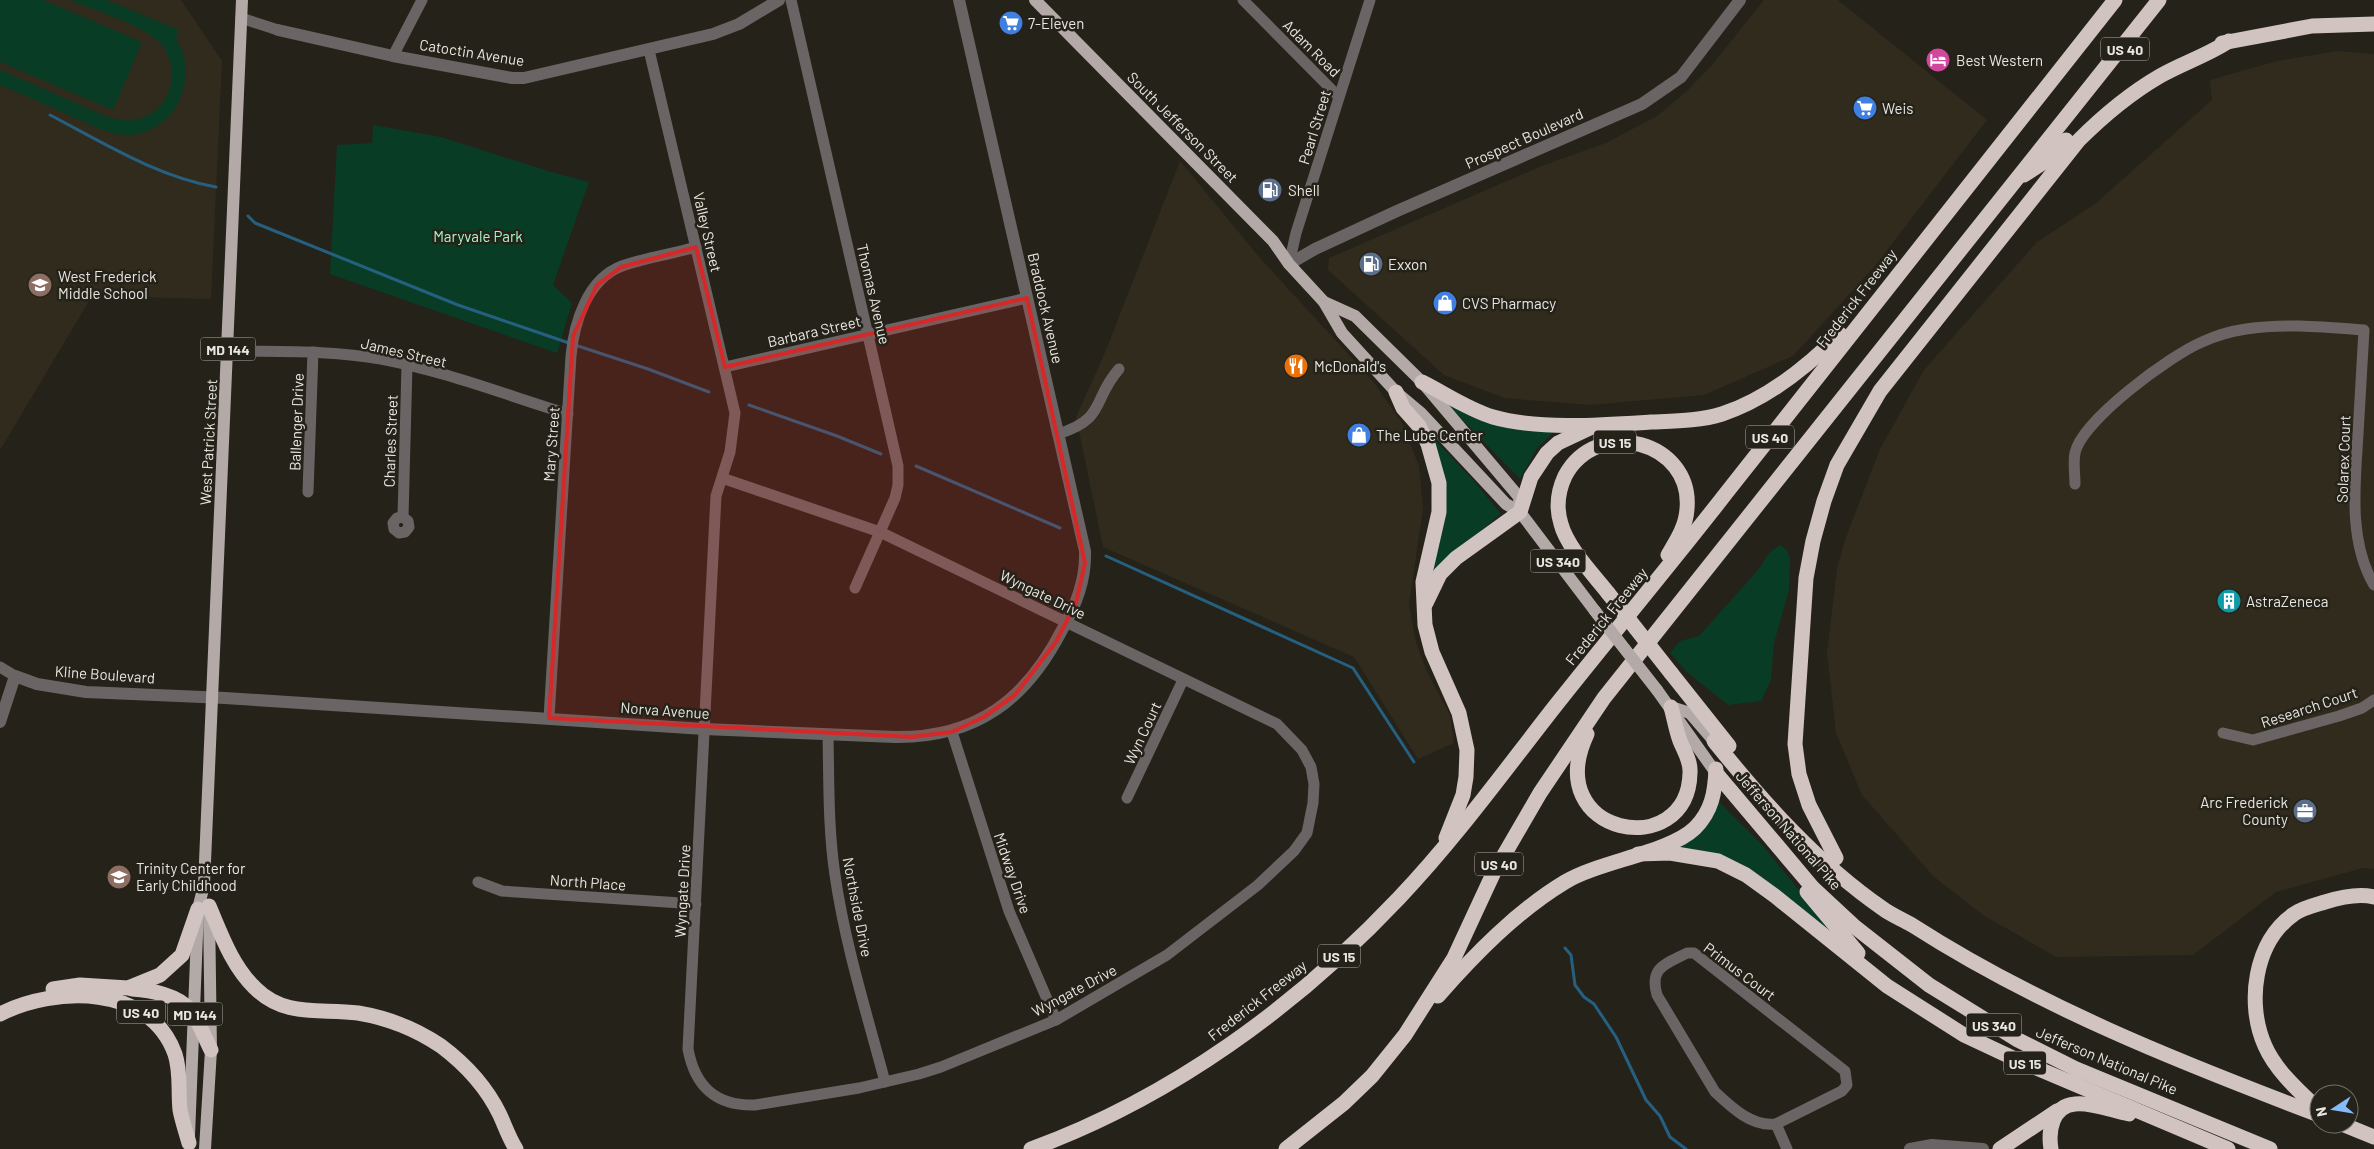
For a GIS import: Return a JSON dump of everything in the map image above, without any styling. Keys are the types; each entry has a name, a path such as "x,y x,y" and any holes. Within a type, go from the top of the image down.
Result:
{"highway":[{"name":"Frederick Freeway","path":"1031,1149 1117,1112 1224,1051 1284,1006 1399,898 1442,849 1654,586 2115,0"},
{"path":"2082,98 2160,0"},
{"name":"US 40","path":"1404,1035 1454,958 1493,874 1540,793 1604,698 2014,180 2082,98 2168,0"},
{"path":"2014,180 2041,164 2098,110 2126,89 2191,54 2230,41 2312,26 2374,24"},
{"path":"1836,858 1815,820 1803,788 1796,760 1795,725 1806,578 1815,533 1837,465 1880,391 2078,141 2102,116 2129,96 2160,76 2230,41"},
{"path":"1422,382 1474,410 1495,417 1535,424 1595,426 1722,414 1744,404 1801,370 1886,289"},
{"path":"1396,392 1403,408 1419,426 1428,444 1439,483 1440,512 1423,582 1424,609 1428,640 1459,713 1467,750 1463,795 1442,849"},
{"path":"1424,609 1440,574 1456,558 1520,512 1532,477 1547,453 1569,436 1595,426"},
{"name":"US 15","path":"1654,586 1681,533 1687,511 1685,489 1675,468 1659,453 1639,444 1617,442 1595,448 1577,460 1564,479 1558,500 1559,515 1564,535 1753,774 1836,858 1889,904 1900,918"},
{"path":"1604,698 1584,741 1577,768 1577,780 1586,803 1594,812 1614,826 1626,828 1650,827 1662,822 1676,810 1686,795 1690,783 1689,764 1679,740 1671,708"},
{"path":"1638,854 1684,836 1702,819 1713,799 1717,759 1714,741"},
{"name":"Jefferson National Pike","path":"1714,741 1752,788 1819,856 1883,909 1958,955 2027,993 2225,1080 2309,1111"},
{"name":"Jefferson National Pike","path":"1716,773 1813,888 1855,927 1929,985 2018,1040 2076,1069 2270,1149"},
{"path":"1764,831 1834,926 1888,986"},
{"name":"US 15","path":"1286,1149 1344,1103 1372,1076 1404,1035 1454,978 1500,932 1519,916 1566,882 1600,866 1638,854 1654,852 1695,855 1718,861 1746,875 1888,986 1964,1034 2012,1058 2228,1149"},
{"path":"2309,1101 2294,1087 2265,1046 2254,1001 2257,975 2266,949 2278,930 2294,914 2336,898 2354,896 2374,897"},
{"path":"128,988 160,975 176,963 187,945 204,907"},
{"path":"204,907 234,961 261,994 286,1008 306,1011 341,1011 376,1016 410,1028 427,1037 455,1058 479,1082 499,1113 516,1149"},
{"path":"0,1003 49,990 80,985 153,990 175,999 190,1009 211,1050"},
{"name":"US 40","path":"0,1014 46,999 84,996 111,999 140,1012 161,1029 175,1053 179,1075 180,1110 189,1146"},
{"path":"2000,1149 2062,1109 2075,1104 2088,1105 2170,1124"},
{"path":"2052,1149 2049,1132 2053,1119 2062,1109"},
{"path":"2359,1131 2374,1138"}],"main road":[{"name":"West Patrick Street","path":"205,1149 211,1050 204,884 242,0"},
{"name":"South Jefferson Street","path":"1035,0 1273,241 1289,264 1324,302 1342,333 1396,392 1421,413 1506,504 1520,512 1671,708"},
{"name":"South Jefferson Street","path":"1324,302 1355,316 1422,382 1519,497 1520,512"},
{"path":"1671,708 1690,713 1714,741"},
{"name":"Jefferson National Pike","path":"1671,708 1716,773"},
{"name":"West Patrick Street","path":"189,1146 195,1019 204,907"}],"street":[{"path":"393,56 422,0"},
{"name":"Catoctin Avenue","path":"241,18 278,30 393,56 512,78 524,78 713,34 739,24 779,0"},
{"name":"Thomas Avenue","path":"791,0 898,466 898,485 895,498 855,588"},
{"name":"Braddock Avenue","path":"958,0 1085,551 1086,563 1083,582 1067,622"},
{"name":"Adam Road","path":"1243,0 1338,96"},
{"name":"Pearl Street","path":"1289,264 1296,233 1338,96 1370,0"},
{"name":"Prospect Boulevard","path":"1289,264 1315,249 1389,215 1642,104 1681,77 1740,0"},
{"name":"Valley Street","path":"649,50 725,367 735,422"},
{"name":"Mary Street","path":"549,718 573,336 581,312 597,285 609,273 621,267 696,247"},
{"name":"Barbara Street","path":"725,367 1027,298"},
{"name":"Solarex Court","path":"2075,484 2075,452 2088,431 2141,382 2174,357 2203,341 2244,329 2271,326 2364,330 2355,488 2356,525 2361,554 2374,586"},
{"name":"James Street","path":"228,351 313,352 350,355 408,365 568,414"},
{"name":"Ballenger Drive","path":"308,492 313,352"},
{"name":"Charles Street","path":"403,517 408,365"},
{"path":"1058,434 1087,422 1098,406 1109,382 1119,369"},
{"name":"Wyngate Drive","path":"722,478 880,532 1277,724 1302,750 1311,767 1314,784 1311,819 1307,833 1294,851 1258,885 1168,955 1056,1020 941,1067 885,1082 807,1098 741,1106 727,1102 705,1088 696,1078 688,1049 716,496 735,422"},
{"name":"Norva Avenue","path":"212,697 704,729 912,737 952,732 984,717 1022,689 1042,665 1067,622"},
{"name":"Kline Boulevard","path":"0,667 15,676 38,684 86,692 212,697"},
{"path":"0,722 15,676"},
{"name":"Wyn Court","path":"1127,798 1183,680"},
{"name":"Research Court","path":"2223,733 2254,740 2339,716 2362,708 2374,700"},
{"name":"Midway Drive","path":"952,732 1009,911 1056,1020"},
{"name":"Northside Drive","path":"828,734 830,822 834,874 844,926 885,1082"},
{"name":"North Place","path":"478,882 502,891 696,904"},
{"name":"Primus Court","path":"1687,953 1694,953 1845,1071 1847,1085 1842,1091 1776,1124 1764,1126 1753,1121 1740,1114 1715,1092 1657,995 1654,983 1656,974 1661,966 1687,953"},
{"path":"1776,1124 1787,1149"},
{"path":"1910,1149 1932,1145 1983,1149"}],"highlighted area":[{"path":"696,247 725,367 1027,298 1085,563 1076,603 1056,642 1015,695 984,717 952,732 912,737 549,718 573,336 597,285 621,267"}],"shaded area":[{"path":"0,0 181,0 222,61 211,299 92,296 0,450"},
{"path":"1764,0 1838,0 1987,120 1875,266 1793,356 1704,395 1590,405 1504,398 1444,375 1328,270 1329,258 1544,165 1606,143 1657,116 1686,92 1711,66"},
{"path":"2338,51 2374,54 2374,869 2363,868 2276,892 2193,955 2056,957 1983,915 1933,876 1862,795 1836,733 1827,653 1837,569 1845,540 1880,449 1924,370 2037,242 2095,204 2212,100 2210,80 2277,61"},
{"path":"1180,161 1260,258 1372,380 1401,421 1419,466 1423,509 1409,604 1416,643 1427,672 1450,715 1454,743 1418,759 1354,657 1103,547 1076,417 1104,355"}],"green space":[{"path":"0,0 43,0 142,42 113,110 0,62"},
{"path":"71,0 107,0 179,30 176,39 185,62 184,85 179,101 164,121 141,133 132,135 118,134 106,131 0,85 0,70 110,118 124,120 146,117 164,101 172,78 171,65 160,43 131,25"},
{"name":"Maryvale Park","path":"373,125 441,137 589,182 553,285 572,303 557,353 330,274 337,145 372,143"},
{"path":"1450,404 1555,431 1537,448 1520,479 1449,406"},
{"path":"1433,438 1473,480 1501,514 1444,561 1429,580 1433,559"},
{"path":"1780,545 1787,550 1790,559 1789,590 1774,643 1771,680 1761,701 1728,705 1687,672 1670,653 1680,641 1699,636 1758,570 1770,552"},
{"path":"1719,802 1763,846 1843,944 1801,911 1678,848 1702,828"}],"waterway":[{"path":"50,115 151,167 194,182 216,187"},
{"path":"248,216 255,223 458,305 569,343"},
{"path":"575,345 648,369 709,392"},
{"path":"749,405 837,436 881,454"},
{"path":"916,466 1060,528"},
{"path":"1106,556 1353,668 1414,762"},
{"path":"1565,948 1571,955 1575,985 1584,997 1594,1004 1616,1037 1646,1100 1660,1116 1670,1137 1686,1149"}],"place":[{"name":"7-Eleven","path":"1011,23"},
{"name":"Best Western","path":"1938,60"},
{"name":"Weis","path":"1865,108"},
{"name":"Shell","path":"1270,190"},
{"name":"Exxon","path":"1371,264"},
{"name":"West Frederick Middle School","path":"40,285"},
{"name":"CVS Pharmacy","path":"1445,303"},
{"name":"McDonald's","path":"1296,366"},
{"name":"The Lube Center","path":"1359,435"},
{"name":"AstraZeneca","path":"2229,601"},
{"name":"Arc Frederick County","path":"2305,811"},
{"name":"Trinity Center for Early Childhood","path":"119,877"}]}
